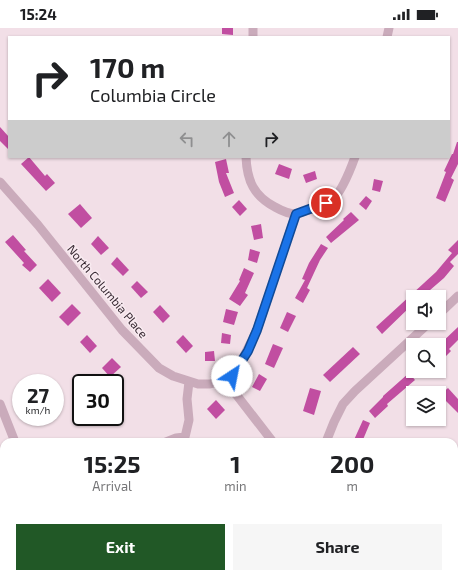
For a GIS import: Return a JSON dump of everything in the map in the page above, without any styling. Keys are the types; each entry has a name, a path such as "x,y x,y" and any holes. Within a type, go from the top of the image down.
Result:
{"street":[{"path":"246,158 246,165 251,184 260,198 290,214 296,214 326,203 334,198 350,173 355,158"},
{"name":"North Columbia Place","path":"0,182 38,225 122,330 159,368 173,376 189,382 210,384 225,380"},
{"path":"270,438 225,380 232,376 239,366 257,330 296,214"},
{"path":"446,307 458,296"},
{"path":"328,438 343,404 355,391 421,330"},
{"path":"187,438 189,420 187,399 189,382"},
{"path":"0,404 13,438"}],"building":[{"path":"222,28 233,28 233,35 222,34"},
{"path":"0,127 8,136 8,149 0,141"},
{"path":"457,142 458,164 451,178 454,180 445,202 436,198 446,172 444,171 453,154"},
{"path":"30,158 45,176 47,174 55,183 46,191 21,164"},
{"path":"226,159 229,173 226,173 234,193 225,197 219,182 215,162"},
{"path":"279,164 292,169 289,179 275,174"},
{"path":"315,171 317,179 306,183 303,175"},
{"path":"374,179 383,181 380,192 372,190"},
{"path":"366,196 372,201 366,210 359,204"},
{"path":"239,200 247,209 240,216 232,207"},
{"path":"80,204 92,218 81,228 68,214"},
{"path":"351,212 359,220 331,243 326,237"},
{"path":"261,224 263,238 254,240 251,226"},
{"path":"13,235 26,250 24,251 37,265 30,272 22,265 24,263 5,242"},
{"path":"98,236 109,248 101,255 91,244"},
{"path":"458,240 458,254 450,262 454,266 444,278 430,290 416,290 436,272 452,253 448,250"},
{"path":"321,244 328,248 320,260 307,288 310,290 303,303 295,298 305,280 302,279 309,263"},
{"path":"250,249 260,252 257,263 248,260"},
{"path":"117,257 129,270 123,276 111,264"},
{"path":"244,268 254,273 245,293 248,295 240,306 229,299 240,281 239,280"},
{"path":"48,279 61,293 52,302 39,288"},
{"path":"137,281 148,292 141,298 131,287"},
{"path":"406,300 406,311 382,334 376,327"},
{"path":"72,304 81,313 68,326 59,317"},
{"path":"160,305 170,316 163,323 153,312"},
{"path":"226,309 238,312 234,325 223,322"},
{"path":"287,312 296,316 288,332 280,328"},
{"path":"458,327 458,340 449,349 451,351 446,356 446,338"},
{"path":"222,333 231,335 230,344 221,343"},
{"path":"87,335 97,346 90,353 80,342"},
{"path":"183,335 193,346 186,353 176,342"},
{"path":"273,344 283,348 274,368 265,364"},
{"path":"353,347 360,354 330,382 323,375"},
{"path":"214,351 215,361 205,361 205,352"},
{"path":"112,358 121,367 113,374 107,374 102,368"},
{"path":"259,374 267,379 260,391 252,387"},
{"path":"406,376 406,378 413,378 415,380 406,386 406,388 387,404 388,406 375,418 369,411"},
{"path":"310,388 321,391 314,415 303,411"},
{"path":"448,388 458,399 458,413 446,401 446,390"},
{"path":"216,400 225,410 216,419 207,409"},
{"path":"363,420 370,423 364,438 355,438"}],"route":[{"path":"232,376 248,351 257,330 296,214 326,203"}]}
